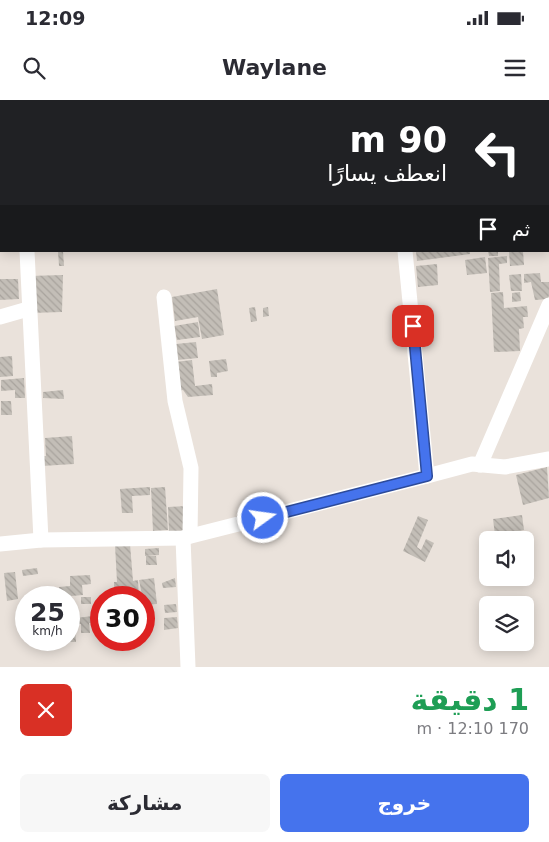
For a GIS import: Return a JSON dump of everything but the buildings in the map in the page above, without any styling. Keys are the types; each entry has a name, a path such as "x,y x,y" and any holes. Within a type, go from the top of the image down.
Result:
{"street":[{"path":"27,252 28,309 41,540"},
{"path":"405,252 427,476"},
{"path":"164,297 175,401 191,468 186,537 188,667"},
{"path":"480,465 549,305"},
{"path":"0,317 28,309"},
{"path":"0,544 41,540 186,537 472,464 505,468 549,459"}],"route":[{"path":"263,518 427,476 413,326"}]}
